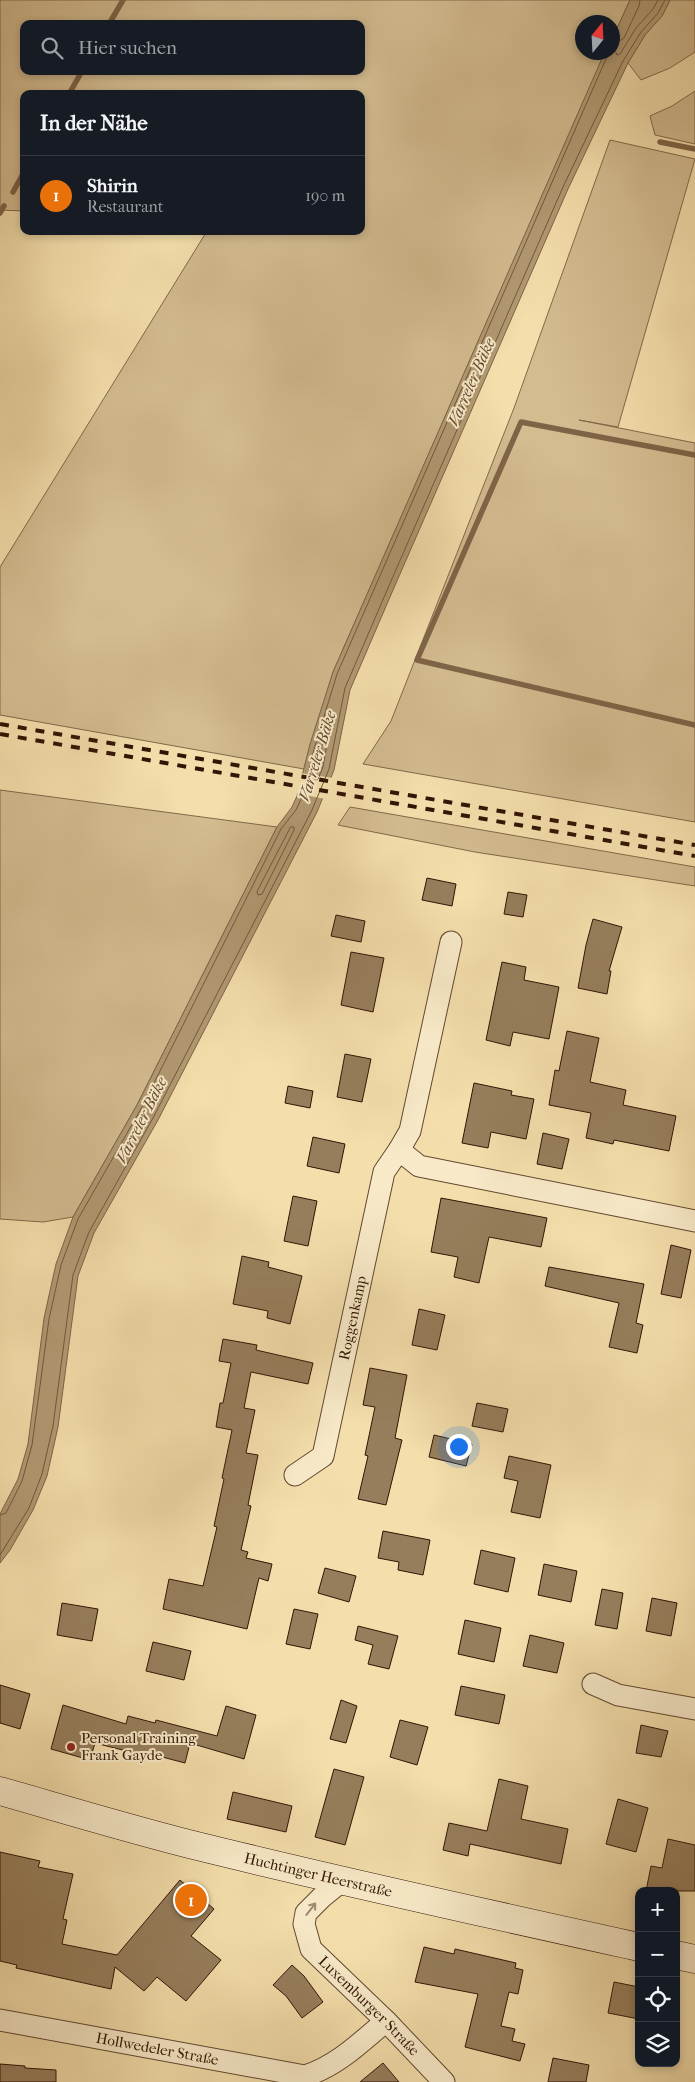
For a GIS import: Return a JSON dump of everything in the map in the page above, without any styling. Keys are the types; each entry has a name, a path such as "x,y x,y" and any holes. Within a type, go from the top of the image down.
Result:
{"main road":[{"name":"Huchtinger Heerstraße","path":"0,1791 187,1843 398,1895 635,1946"},
{"path":"680,1956 695,1959"}],"street":[{"name":"Roggenkamp","path":"295,1475 323,1456 384,1172 410,1131 451,942"},
{"path":"399,1150 419,1166 695,1221"},
{"path":"593,1684 618,1695 695,1709"},
{"name":"Luxemburger Straße","path":"343,1880 306,1913 304,1924 311,1949 386,2021 444,2082"},
{"name":"Hollwedeler Straße","path":"0,2020 305,2076 319,2072 345,2056 386,2021"}],"shaded area":[{"path":"0,0 630,0 620,22 620,15 575,15 575,60 602,60 333,672 304,769 0,715 0,567 205,235 365,235 365,90 20,90 20,211 0,210"},
{"path":"670,0 695,0 695,52 670,68 641,80 628,63 645,35 662,16"},
{"path":"695,91 695,144 655,135 650,116 672,106"},
{"path":"610,140 695,159 618,427 579,420 695,443 695,822 363,764 391,721 514,408"},
{"path":"0,790 277,827 137,1105 73,1217 43,1222 0,1219"},
{"path":"350,807 695,867 695,886 475,852 338,825"}],"water":[{"name":"Varreler Bäke","path":"630,0 670,0 662,16 645,35 628,63 568,189 393,590 350,690 334,770 317,812 158,1120 94,1233 78,1276 58,1427 47,1476 33,1510 10,1550 0,1563 0,1514 18,1479 28,1444 44,1318 56,1264 73,1217 137,1105 277,827 292,807 297,796 310,744 333,672 601,60 620,60 620,22"}],"pier":[{"path":"300,773 333,778 325,799 295,793"}],"building":[{"path":"427,878 456,884 452,906 422,900"},
{"path":"508,892 527,895 523,917 504,914"},
{"path":"336,915 365,921 361,942 331,936"},
{"path":"593,919 622,927 609,971 611,971 607,994 578,988"},
{"path":"351,952 384,958 373,1012 341,1005"},
{"path":"502,962 526,967 524,980 559,987 549,1039 513,1032 510,1046 486,1040"},
{"path":"567,1031 599,1038 590,1082 626,1090 623,1105 676,1116 669,1151 614,1140 613,1144 586,1138 591,1113 549,1105 555,1070 559,1071"},
{"path":"345,1054 371,1059 362,1102 337,1097"},
{"path":"474,1083 512,1091 511,1095 534,1099 526,1139 491,1132 488,1148 462,1143"},
{"path":"288,1086 313,1091 310,1108 285,1103"},
{"path":"543,1133 569,1139 562,1169 537,1164"},
{"path":"313,1137 345,1144 339,1173 307,1166"},
{"path":"293,1196 317,1201 308,1246 284,1241"},
{"path":"441,1198 547,1218 541,1247 489,1237 479,1283 454,1277 458,1257 431,1252"},
{"path":"671,1245 691,1250 681,1298 661,1294"},
{"path":"242,1256 269,1262 268,1267 302,1276 290,1324 267,1318 268,1311 233,1304"},
{"path":"549,1267 644,1284 636,1323 643,1325 637,1353 609,1347 619,1303 545,1286"},
{"path":"419,1309 445,1315 437,1350 412,1345"},
{"path":"223,1339 257,1345 256,1350 313,1363 308,1384 251,1372 244,1408 255,1410 246,1453 258,1455 248,1505 251,1506 241,1550 248,1552 246,1558 272,1564 268,1581 259,1578 247,1629 163,1609 169,1579 203,1586 217,1527 214,1526 232,1430 216,1427 220,1403 223,1403 231,1363 219,1361"},
{"path":"370,1368 407,1375 395,1438 402,1440 386,1505 358,1499 368,1456 365,1455 375,1407 363,1405"},
{"path":"477,1403 508,1409 503,1432 472,1426"},
{"path":"434,1435 472,1444 466,1466 429,1457"},
{"path":"509,1456 551,1465 540,1518 511,1512 518,1481 504,1478"},
{"path":"383,1531 430,1540 423,1575 398,1570 399,1562 378,1558"},
{"path":"481,1550 515,1558 508,1592 474,1584"},
{"path":"544,1564 577,1571 571,1602 538,1595"},
{"path":"325,1568 356,1576 349,1602 318,1593"},
{"path":"602,1589 623,1593 617,1629 595,1625"},
{"path":"652,1598 677,1603 671,1636 646,1631"},
{"path":"62,1603 98,1609 92,1641 57,1635"},
{"path":"294,1609 318,1614 310,1649 286,1644"},
{"path":"465,1620 501,1628 494,1662 458,1654"},
{"path":"358,1626 398,1636 389,1669 368,1664 373,1645 355,1640"},
{"path":"530,1635 564,1643 557,1673 523,1666"},
{"path":"153,1642 191,1651 184,1680 146,1671"},
{"path":"0,1685 30,1694 20,1729 0,1723"},
{"path":"461,1686 505,1695 499,1724 455,1715"},
{"path":"341,1700 357,1706 346,1743 330,1739"},
{"path":"63,1705 126,1724 128,1716 155,1723 156,1720 217,1736 226,1706 256,1715 244,1759 190,1743 185,1763 147,1753 146,1756 95,1743 90,1760 51,1749"},
{"path":"400,1720 428,1727 417,1765 390,1757"},
{"path":"641,1725 668,1731 661,1757 636,1753"},
{"path":"334,1769 364,1777 345,1845 315,1837"},
{"path":"499,1779 528,1786 521,1819 568,1829 561,1864 470,1844 468,1856 443,1850 449,1823 487,1831"},
{"path":"233,1792 292,1806 286,1832 227,1819"},
{"path":"618,1799 648,1808 636,1852 606,1844"},
{"path":"668,1839 695,1845 695,1891 680,1891 680,1887 647,1887 651,1866 662,1868"},
{"path":"0,1852 40,1861 38,1867 73,1874 63,1919 67,1920 62,1944 117,1955 180,1880 214,1909 191,1936 221,1960 186,2001 157,1977 144,1991 115,1967 111,1989 16,1968 17,1965 0,1961"},
{"path":"424,1947 454,1954 455,1949 516,1963 515,1968 523,1970 518,1994 509,1992 501,2026 515,2029 512,2041 525,2044 520,2061 465,2047 478,1994 415,1982"},
{"path":"292,1965 304,1976 323,2002 302,2018 286,1996 273,1985"},
{"path":"614,1982 635,1986 635,2018 608,2013"},
{"path":"553,2058 589,2065 586,2082 548,2082"},
{"path":"383,2063 399,2082 360,2082"},
{"path":"0,2064 56,2070 56,2082 0,2082"}],"waterway":[{"path":"111,20 123,0"},
{"path":"71,90 80,75"},
{"path":"660,142 695,149"},
{"path":"13,192 20,179"},
{"path":"0,213 4,206"},
{"path":"695,455 521,422 417,660 695,725"}],"railway":[{"path":"0,724 695,845"},
{"path":"0,734 695,856"}],"place":[{"name":"Personal Training Frank Gayde","path":"71,1747"},
{"name":"Shirin","path":"191,1900"}]}
